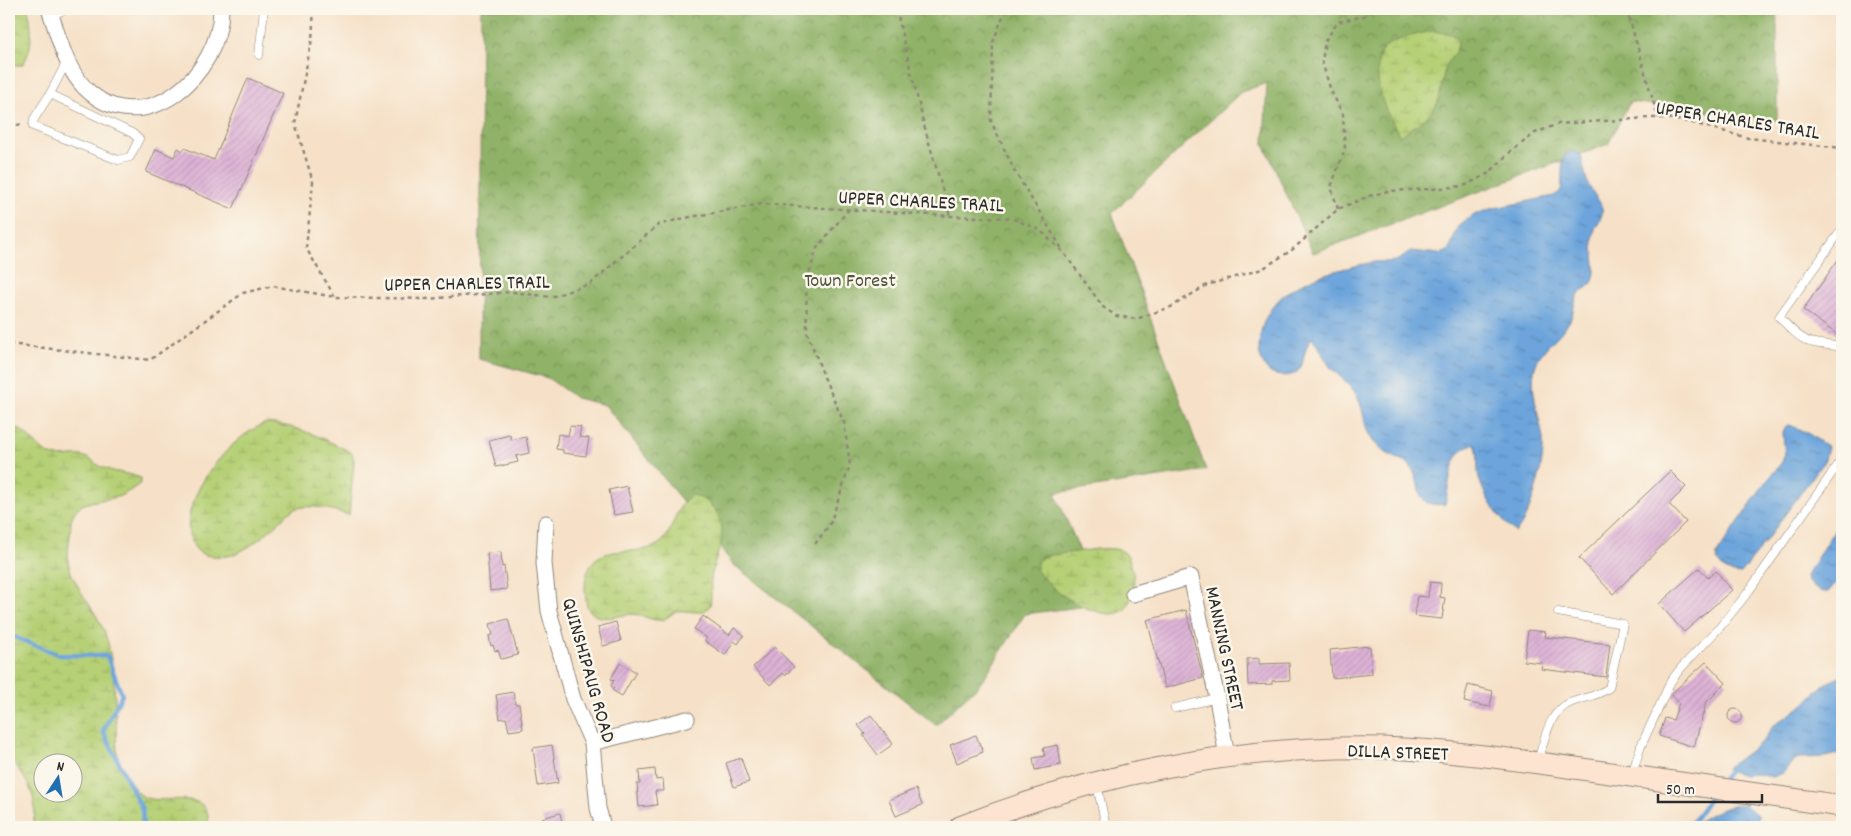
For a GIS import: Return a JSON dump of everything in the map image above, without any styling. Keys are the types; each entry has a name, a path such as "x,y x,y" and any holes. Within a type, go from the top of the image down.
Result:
{"main road":[{"name":"DILLA STREET","path":"960,827 1010,809 1097,783 1160,768 1227,757 1315,750 1377,748 1445,752 1538,763 1842,806"}],"street":[{"path":"50,12 67,61 77,79 87,89 99,100 113,105 123,108 147,108 161,103 196,75 212,53 217,37 221,9"},
{"name":"QUINSHIPAUG ROAD","path":"546,523 544,563 549,610 573,699 592,743 598,808 603,827"},
{"name":"MANNING STREET","path":"1133,594 1191,577 1217,698 1227,757"},
{"path":"592,743 687,719"}],"lane":[{"path":"50,12 66,9"},
{"path":"258,55 264,9"},
{"path":"50,94 132,133 139,139 130,157 118,160 33,126 34,119 50,94 67,61"},
{"path":"108,121 113,105"},
{"path":"1842,234 1840,232 1778,317 1795,333 1812,343 1842,347"},
{"path":"1632,776 1641,746 1671,681 1746,595 1842,459"},
{"path":"1538,763 1551,718 1570,702 1597,696 1609,688 1623,624 1558,612"},
{"path":"1175,708 1217,698"},
{"path":"1097,783 1106,827"}],"path":[{"path":"314,9 312,39 295,123 313,182 306,248 335,297"},
{"path":"898,9 899,22 922,116 950,216"},
{"path":"1006,9 992,42 991,120 1014,170 1064,253"},
{"path":"1630,9 1629,17 1658,118"},
{"path":"1338,209 1331,187 1345,148 1343,114 1331,91 1322,62 1325,41 1338,22 1368,15"},
{"name":"UPPER CHARLES TRAIL","path":"9,344 150,360 243,293 273,286 335,297 426,299 512,292 551,297 590,284 658,225 680,219 762,204 1011,218 1040,230 1064,253 1102,307 1116,316 1136,318 1171,307 1207,284 1262,269 1292,250 1338,209 1369,196 1389,191 1432,190 1464,186 1489,173 1508,154 1535,133 1558,124 1658,118 1693,123 1757,139 1842,148"},
{"path":"815,544 830,524 850,465 844,423 807,332 806,283 817,248 849,209"}],"green space":[{"path":"9,9 28,9 31,38 29,52 22,65 9,65"},
{"name":"Town Forest","path":"481,9 1777,9 1777,120 1630,102 1608,144 1313,253 1264,144 1267,83 1241,92 1112,213 1206,470 1055,493 1103,604 1025,614 980,684 936,725 733,564 605,405 576,398 548,378 479,359"},
{"path":"1433,31 1451,34 1458,40 1457,48 1446,67 1437,104 1429,115 1400,136 1382,98 1378,80 1380,55 1383,49 1392,43 1406,37"},
{"path":"267,423 311,434 352,453 354,461 349,515 329,509 301,507 294,509 257,541 240,552 221,556 203,554 197,550 191,540 188,524 191,507 199,489 210,471 238,440"},
{"path":"18,428 49,455 57,457 84,457 104,468 141,478 141,483 125,494 89,503 78,508 71,521 68,562 76,583 105,632 108,643 112,663 117,748 120,765 132,785 144,797 195,801 203,806 208,814 208,827 32,827 34,804 82,804 82,754 32,754 32,794 27,782 9,758 9,429"},
{"path":"692,495 702,499 715,510 722,527 722,535 711,578 710,606 703,612 677,611 660,620 634,614 606,618 595,615 590,611 586,604 585,585 586,576 591,564 604,554 644,550 659,544 668,533 681,506"},
{"path":"1098,549 1122,551 1127,555 1130,563 1134,582 1133,593 1125,609 1117,613 1108,614 1079,605 1056,590 1037,571 1037,562 1044,556"}],"water":[{"path":"1573,151 1581,155 1588,185 1602,208 1602,214 1593,238 1595,272 1591,284 1577,297 1569,322 1545,349 1535,367 1533,385 1543,439 1542,461 1532,501 1522,524 1516,532 1503,521 1486,496 1479,479 1475,444 1460,452 1456,459 1452,468 1445,504 1427,503 1420,493 1417,480 1410,466 1385,452 1373,441 1367,431 1356,394 1333,370 1312,338 1308,344 1302,364 1294,374 1287,376 1275,375 1268,371 1261,360 1259,348 1262,327 1271,310 1283,296 1315,277 1373,262 1390,262 1403,257 1411,251 1439,254 1447,252 1458,226 1473,215 1490,209 1554,196 1561,191 1562,168 1565,155"},
{"path":"1790,425 1809,434 1828,447 1825,460 1741,574 1732,573 1721,566 1718,562 1717,554 1760,490 1782,462 1785,454 1783,433 1786,426"},
{"path":"1842,517 1842,576 1828,592 1821,591 1811,585 1806,576"},
{"path":"1842,676 1842,753 1826,757 1798,758 1783,773 1772,777 1757,774 1743,775 1725,769 1763,741 1773,726 1805,704 1824,684"},
{"path":"1744,804 1758,816 1756,827 1691,827 1703,818 1716,812"}],"building":[{"path":"248,78 283,93 233,209 146,172 156,149 174,157 178,148 183,151 184,148 214,160"},
{"path":"1842,254 1842,338 1803,310"},
{"path":"570,426 581,427 579,437 589,438 586,456 563,453 563,450 556,449 558,434 568,436"},
{"path":"510,435 511,440 526,437 529,453 516,456 518,462 496,467 489,440"},
{"path":"1670,471 1686,487 1669,504 1686,522 1613,594 1579,558"},
{"path":"627,486 633,512 614,515 609,490"},
{"path":"501,552 507,589 490,591 487,553"},
{"path":"1699,568 1708,578 1716,571 1732,590 1684,632 1659,604"},
{"path":"1430,582 1441,583 1440,597 1445,598 1442,619 1414,616 1417,596 1428,597"},
{"path":"1186,610 1203,678 1165,688 1147,620"},
{"path":"703,616 729,635 734,628 744,635 738,644 734,641 725,655 705,641 707,638 694,629"},
{"path":"508,619 518,655 501,659 498,650 495,651 493,645 491,646 489,636 493,635 490,624"},
{"path":"616,622 621,641 603,646 598,627"},
{"path":"1528,630 1546,632 1545,637 1610,644 1606,677 1541,669 1542,663 1524,661"},
{"path":"1370,646 1372,674 1332,678 1330,650"},
{"path":"775,647 794,667 785,675 783,673 770,685 753,667"},
{"path":"1259,658 1259,664 1289,663 1290,680 1272,681 1272,684 1248,685 1247,659"},
{"path":"1706,662 1726,683 1706,703 1694,747 1659,736 1665,718 1673,720 1679,703 1671,694"},
{"path":"620,663 636,672 622,696 612,690 614,688 611,686 614,680 611,679"},
{"path":"1468,685 1493,691 1490,707 1464,702"},
{"path":"513,692 515,704 519,704 523,729 509,731 506,718 500,719 496,695"},
{"path":"1735,709 1740,711 1742,716 1740,721 1735,723 1730,721 1728,716 1730,711"},
{"path":"871,715 893,744 878,755 858,725"},
{"path":"976,735 983,752 957,763 950,745"},
{"path":"552,745 558,783 538,786 533,748"},
{"path":"1058,745 1061,765 1035,770 1033,758 1045,756 1043,748"},
{"path":"741,758 749,782 734,787 726,763"},
{"path":"655,769 656,780 663,779 664,791 655,791 657,805 639,807 637,784 640,784 639,771"},
{"path":"916,789 922,805 896,816 889,800"},
{"path":"560,813 563,827 545,827 542,818"}],"waterway":[{"path":"9,635 60,655 107,656 122,695 103,731 142,809 143,827"},
{"path":"1720,783 1732,768"},
{"path":"1687,827 1697,817 1712,794"}]}
